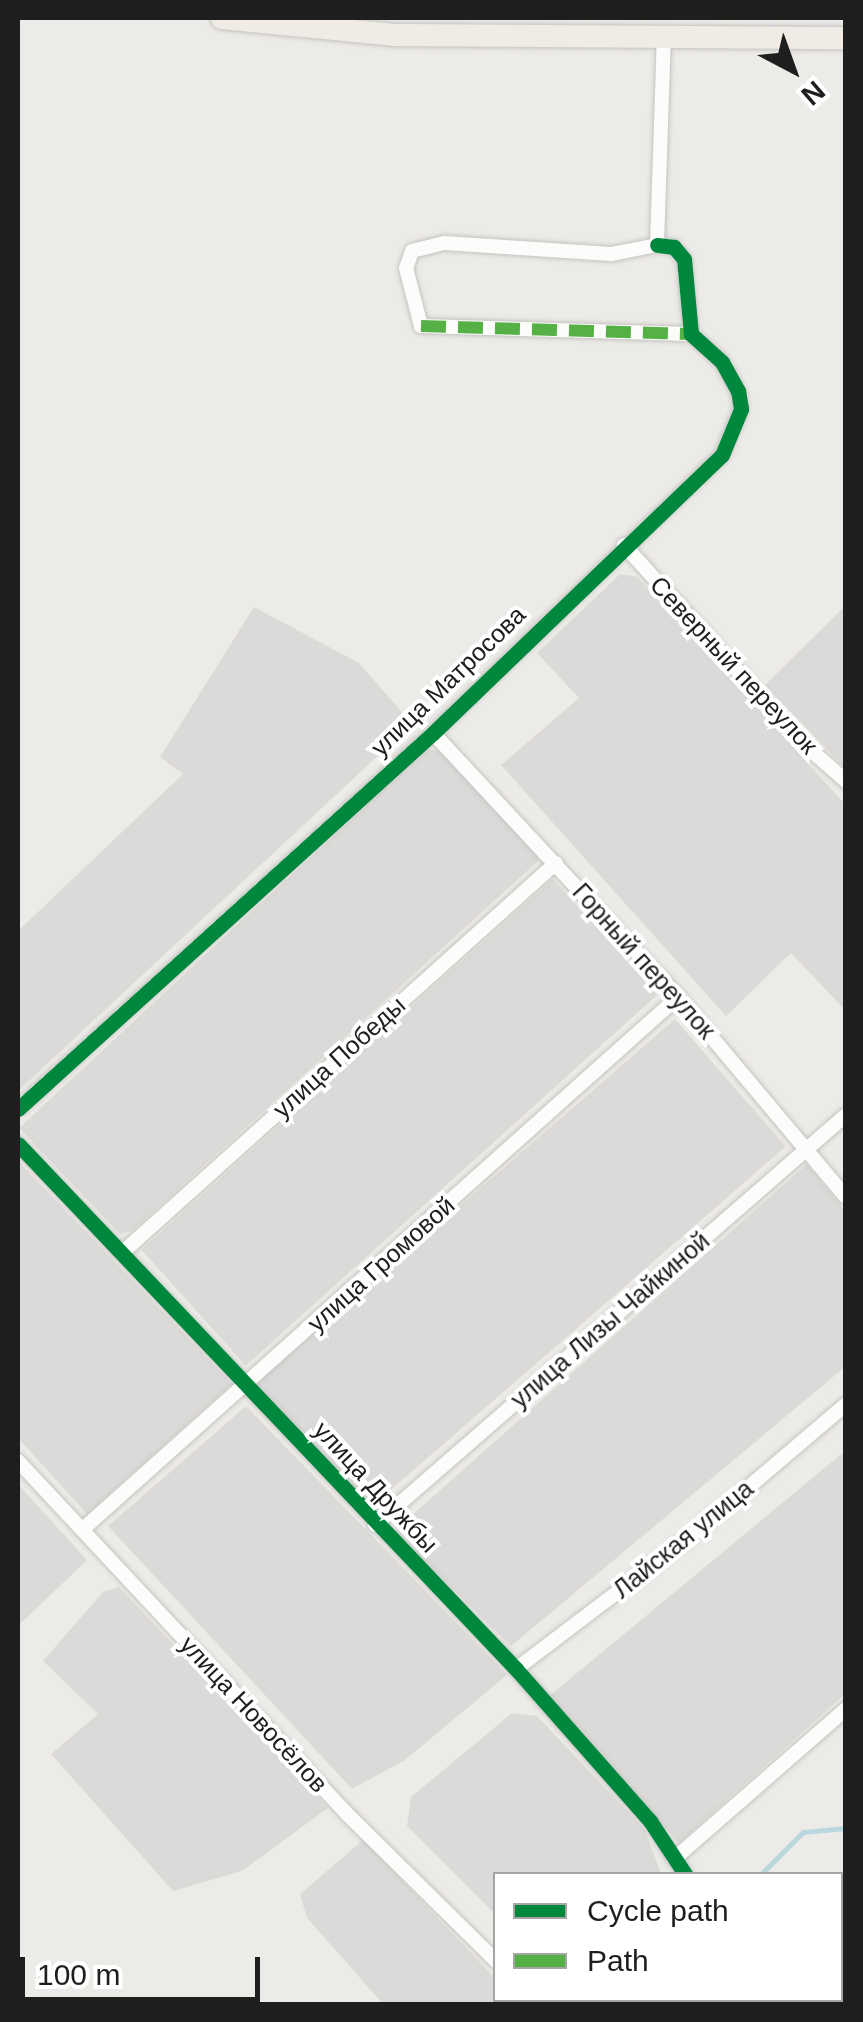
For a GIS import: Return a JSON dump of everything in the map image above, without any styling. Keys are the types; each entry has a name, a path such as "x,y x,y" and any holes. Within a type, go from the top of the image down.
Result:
{"main road":[{"path":"222,18 396,35 664,32 846,38"}],"street":[{"path":"657,245 664,32"},
{"path":"444,242 611,254 657,245 674,247 684,259 691,334 421,326 406,268 412,251 444,242"},
{"name":"улица Матросова","path":"18,1108 433,733 624,545 722,455 741,409 732,376 691,334"},
{"name":"Северный переулок","path":"624,545 804,746 846,782"},
{"name":"Горный переулок","path":"433,733 678,997 846,1197"},
{"name":"улица Победы","path":"123,1252 556,862"},
{"name":"улица Громовой","path":"83,1530 678,997"},
{"name":"улица Лизы Чайкиной","path":"375,1525 846,1115"},
{"name":"улица Дружбы","path":"18,1144 248,1385 375,1525 516,1669 650,1821 684,1872"},
{"name":"Лайская улица","path":"516,1669 690,1537 846,1404"},
{"name":"улица Новосёлов","path":"18,1461 348,1815 493,1958"},
{"path":"674,1859 846,1709"}],"shaded area":[{"path":"620,574 637,577 845,804 845,1010 791,953 726,1016 501,765 579,698 537,653"},
{"path":"845,606 845,768 765,685"},
{"path":"254,607 359,663 412,724 18,1091 18,931 183,774 160,757"},
{"path":"427,749 442,751 538,852 538,861 132,1231 120,1234 19,1128"},
{"path":"553,879 657,995 246,1366 141,1250"},
{"path":"675,1019 786,1147 366,1511 255,1384"},
{"path":"18,1161 232,1384 87,1514 18,1438"},
{"path":"807,1164 845,1211 845,1367 511,1646 394,1531"},
{"path":"246,1406 507,1675 405,1760 352,1789 108,1526"},
{"path":"845,1451 845,1694 679,1843 548,1697"},
{"path":"18,1484 87,1560 18,1626"},
{"path":"119,1587 328,1808 242,1871 173,1891 51,1754 98,1714 43,1661 103,1592"},
{"path":"512,1713 537,1716 645,1830 660,1872 493,1872 493,1912 407,1826 411,1797"},
{"path":"363,1840 493,1976 493,2002 522,2004 383,2004 307,1918 300,1894"}],"waterway":[{"path":"763,1872 803,1832 846,1828"}],"marked path":[{"path":"421,326 691,334"}],"cycle path":[{"path":"18,1109 433,733 722,455 741,409 738,391 722,362 691,334 684,259 674,247 657,245"},
{"path":"18,1144 516,1669 650,1821 684,1872"}]}
